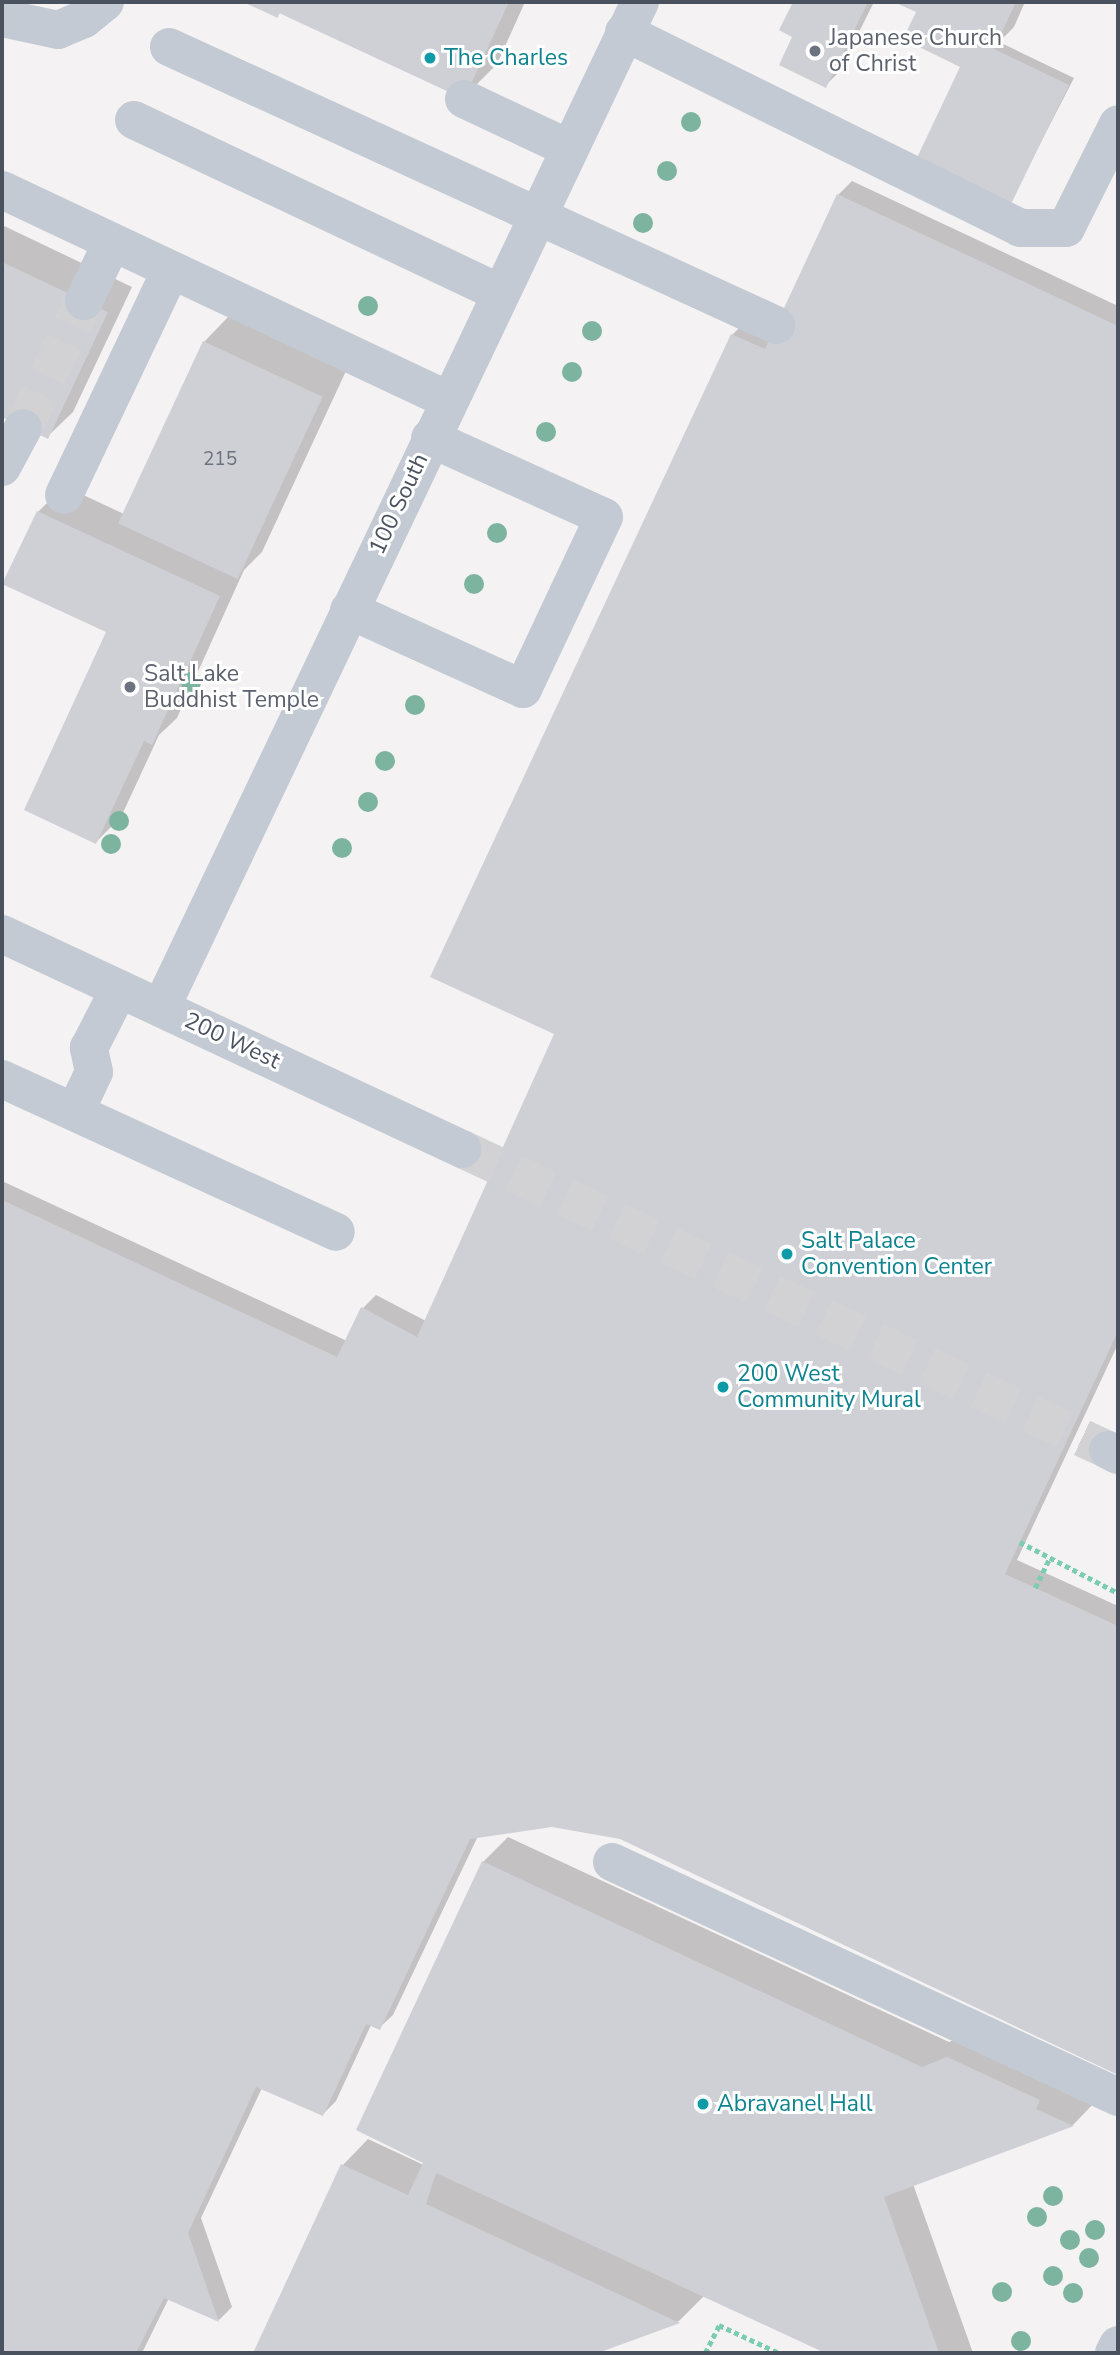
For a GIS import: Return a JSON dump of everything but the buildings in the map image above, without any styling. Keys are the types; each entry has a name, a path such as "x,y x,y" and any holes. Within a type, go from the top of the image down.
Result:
{"street":[{"path":"2,18 58,30 83,19 105,2"},
{"path":"632,17 1020,228 1066,229 1118,124"},
{"name":"100 South","path":"160,1008 632,17"},
{"path":"169,47 776,326"},
{"path":"464,99 568,148"},
{"path":"134,120 500,293"},
{"path":"2,190 449,400"},
{"path":"84,301 112,242"},
{"path":"64,495 172,270"},
{"path":"2,467 23,428"},
{"path":"349,610 523,689 564,603 604,517 430,438"},
{"name":"200 West","path":"2,934 462,1149"},
{"path":"75,1112 94,1072 89,1048 119,989"},
{"path":"2,1079 336,1232"},
{"path":"612,1862 1118,2098"},
{"path":"1114,2353 1118,2345"}],"path":[{"path":"1020,1542 1118,1593"},
{"path":"1035,1588 1050,1557"},
{"path":"705,2353 719,2325 779,2353"},
{"path":"709,2346 711,2353"}],"tunnel":[{"path":"23,428 84,301"},
{"path":"462,1149 1108,1450"}],"place":[{"name":"Japanese Church of Christ","path":"815,51"},
{"name":"The Charles","path":"430,58"},
{"name":"Salt Lake Buddhist Temple","path":"130,687"},
{"name":"Salt Palace Convention Center","path":"787,1254"},
{"name":"200 West Community Mural","path":"723,1387"},
{"name":"Abravanel Hall","path":"703,2104"}]}
